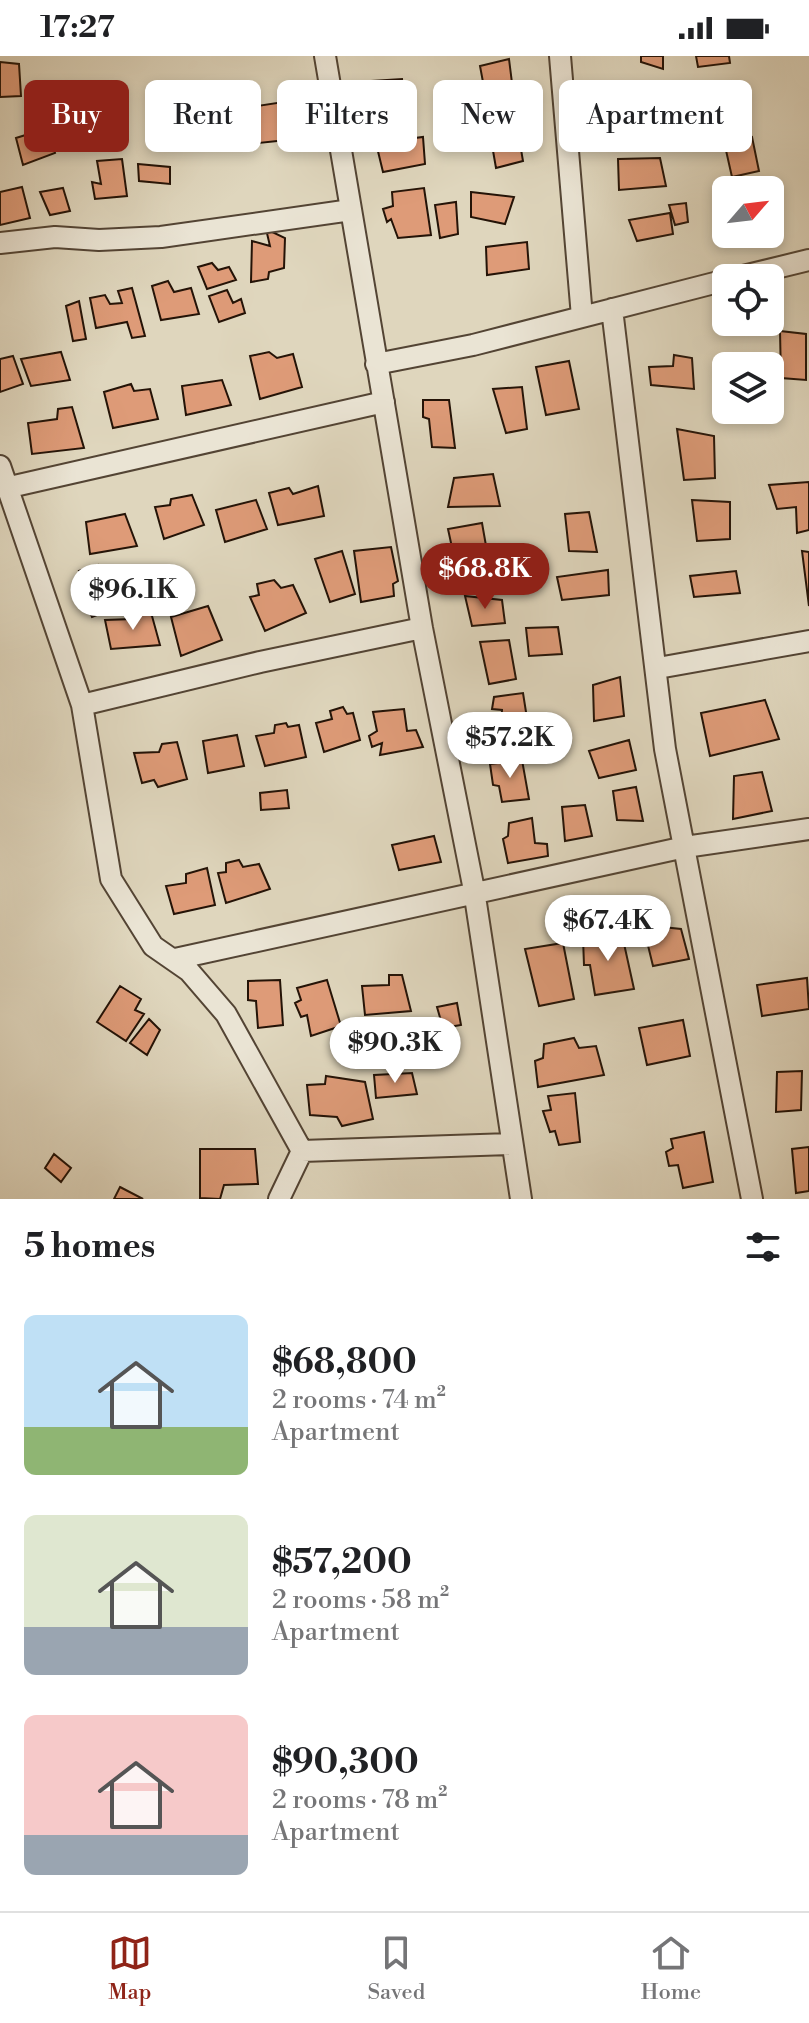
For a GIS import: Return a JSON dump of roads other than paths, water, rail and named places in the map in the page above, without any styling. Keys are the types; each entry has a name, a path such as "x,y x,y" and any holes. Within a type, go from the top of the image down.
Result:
{"street":[{"path":"325,56 422,628 474,890 521,1199"},
{"path":"560,56 582,317"},
{"path":"0,243 55,237 99,240 161,237 351,210"},
{"path":"784,266 809,260"},
{"path":"376,364 473,345 712,284"},
{"path":"612,309 658,668 665,749 752,1199"},
{"path":"10,487 384,402"},
{"path":"0,466 10,487 82,705 111,879 153,946 175,959 226,1014 302,1151"},
{"path":"82,705 260,662 422,628"},
{"path":"658,668 809,641"},
{"path":"175,959 474,890 685,847 809,829"},
{"path":"302,1151 511,1144"},
{"path":"279,1199 302,1151"}]}
